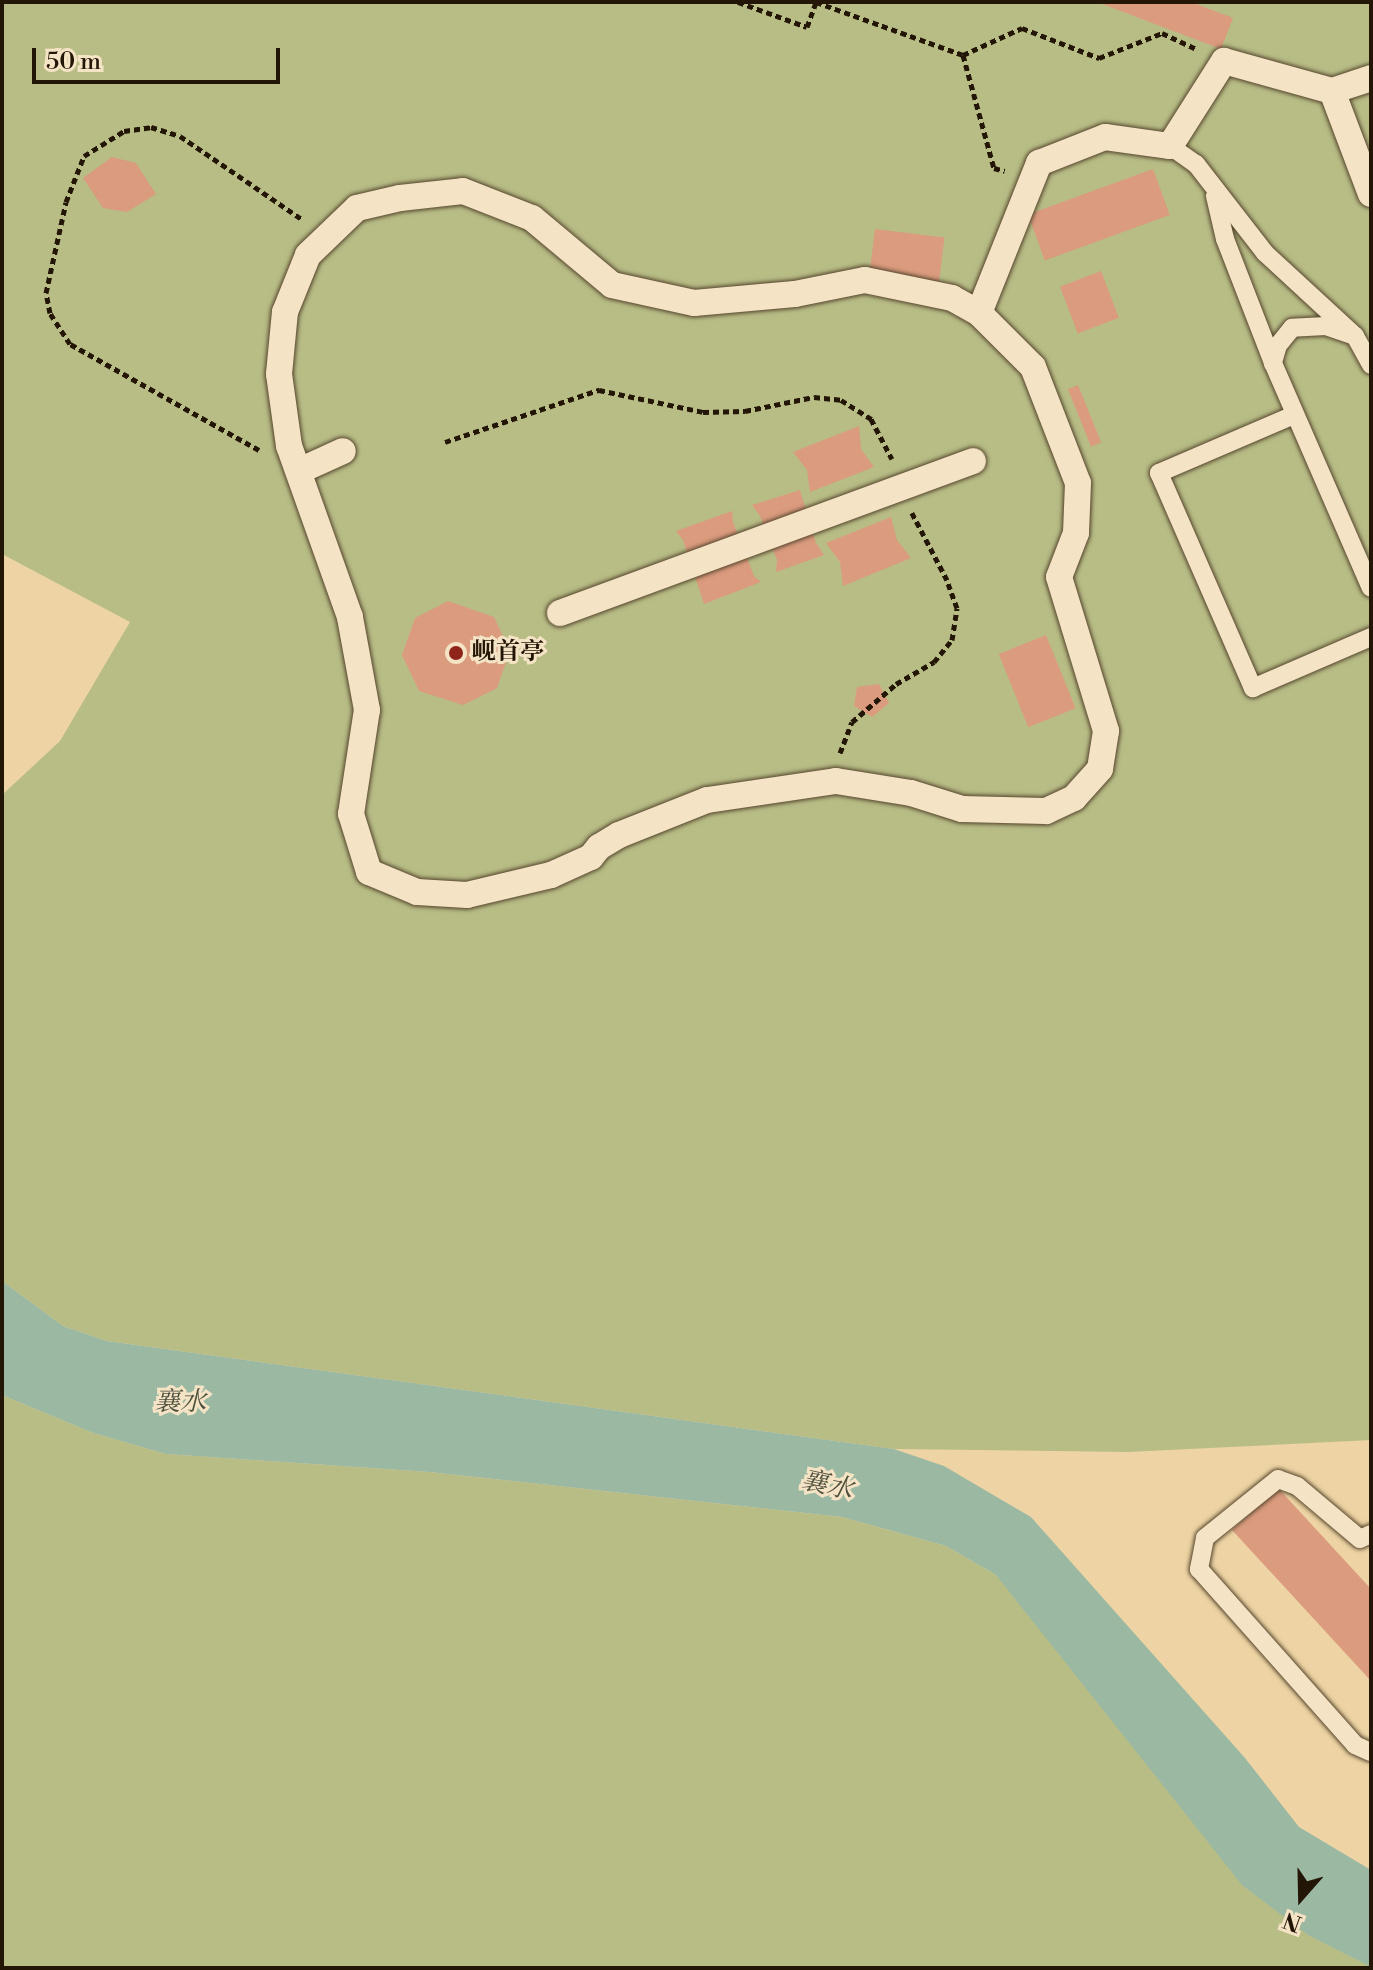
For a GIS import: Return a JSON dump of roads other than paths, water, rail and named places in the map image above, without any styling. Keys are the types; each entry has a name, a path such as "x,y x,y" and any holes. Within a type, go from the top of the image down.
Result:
{"street":[{"path":"979,313 1039,163 1105,137 1170,146 1224,61 1332,91 1371,78"},
{"path":"1332,91 1369,180"},
{"path":"463,191 532,218 612,285 694,303 795,294 865,280 952,298 979,313 1033,367 1078,483 1076,533 1059,577 1106,731 1100,769 1074,798 1046,811 962,809 911,793 836,781 707,800 619,835 599,847 591,857 551,875 467,895 417,892 369,872 351,814 367,710 350,617 289,446 279,374 285,312 308,255 357,208 400,198 463,191"},
{"path":"299,471 343,451"},
{"path":"560,613 973,461"}],"lane":[{"path":"1170,146 1196,164 1265,253 1355,336 1371,365"},
{"path":"1212,187 1225,239 1273,363 1371,588"},
{"path":"1273,363 1278,345 1292,328 1326,326 1355,336"},
{"path":"1294,415 1159,473 1253,688 1371,637"},
{"path":"1371,1534 1360,1539 1297,1486 1278,1479 1205,1538 1199,1569 1355,1745 1371,1752"}],"water":[{"name":"襄水","path":"2,1281 63,1326 107,1341 894,1449 944,1466 1031,1517 1245,1758 1299,1827 1371,1870 1371,1967 1308,1935 1242,1885 996,1575 946,1546 842,1517 429,1472 166,1454 93,1433 2,1395"}],"place":[{"name":"岘首亭","path":"456,653"}]}
